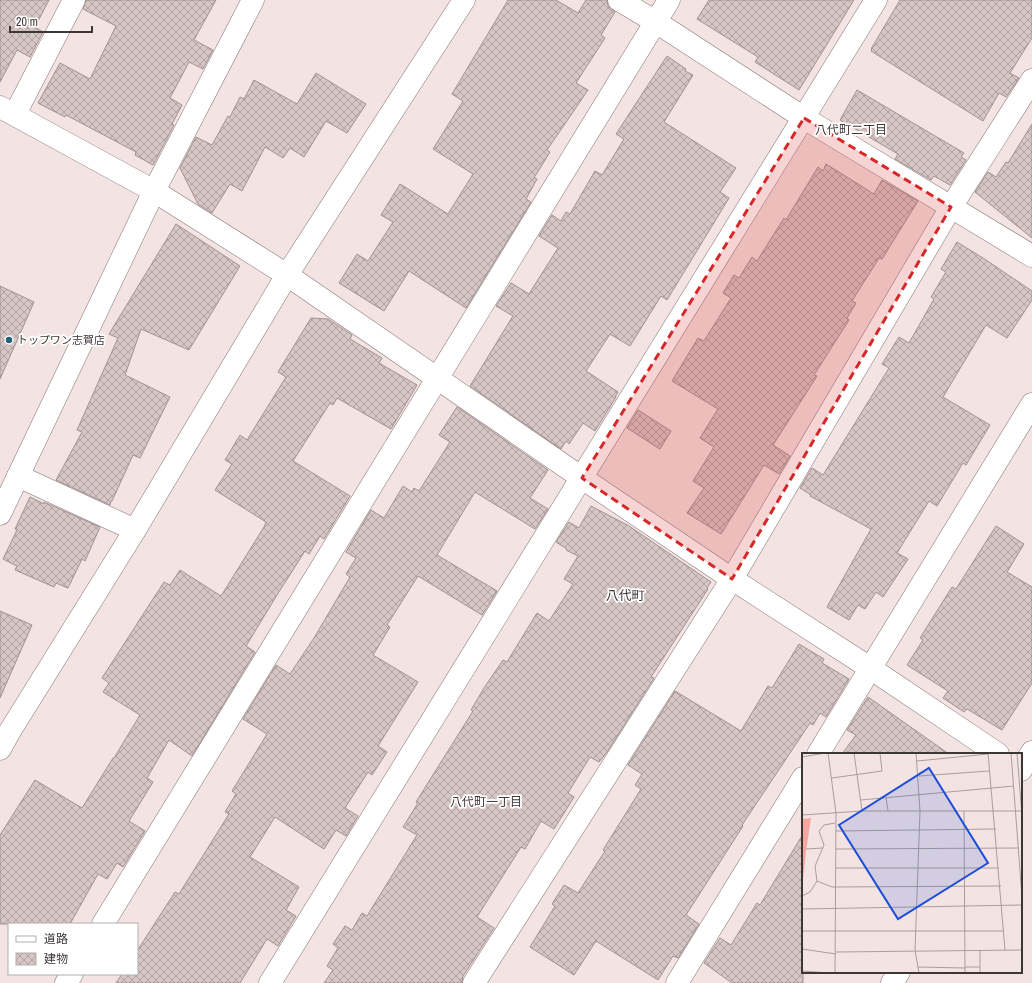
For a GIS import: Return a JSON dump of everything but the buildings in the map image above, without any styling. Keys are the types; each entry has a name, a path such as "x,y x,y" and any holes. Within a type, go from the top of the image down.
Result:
{"street":[{"path":"74,0 8,111 154,191 287,276 732,579 870,668 997,753"},
{"path":"0,514 154,191 253,0"},
{"path":"3,736 135,530 287,276 464,0"},
{"path":"618,0 656,22 804,118 1032,256"},
{"path":"104,923 670,0"},
{"path":"270,983 876,0"},
{"path":"474,983 732,579 951,207 1032,80"},
{"path":"819,753 1032,404"},
{"path":"18,476 135,530"},
{"path":"1022,768 1032,752"},
{"path":"1022,771 1032,777"},
{"path":"677,983 802,780"},
{"path":"892,983 898,973"}],"highlighted area":[{"path":"804,118 951,207 732,579 582,478"}],"place":[{"name":"トップワン志賀店","path":"9,340"}],"district":[{"name":"八代町二丁目","path":"851,130"},
{"name":"八代町","path":"625,595"},
{"name":"八代町一丁目","path":"486,802"}]}
